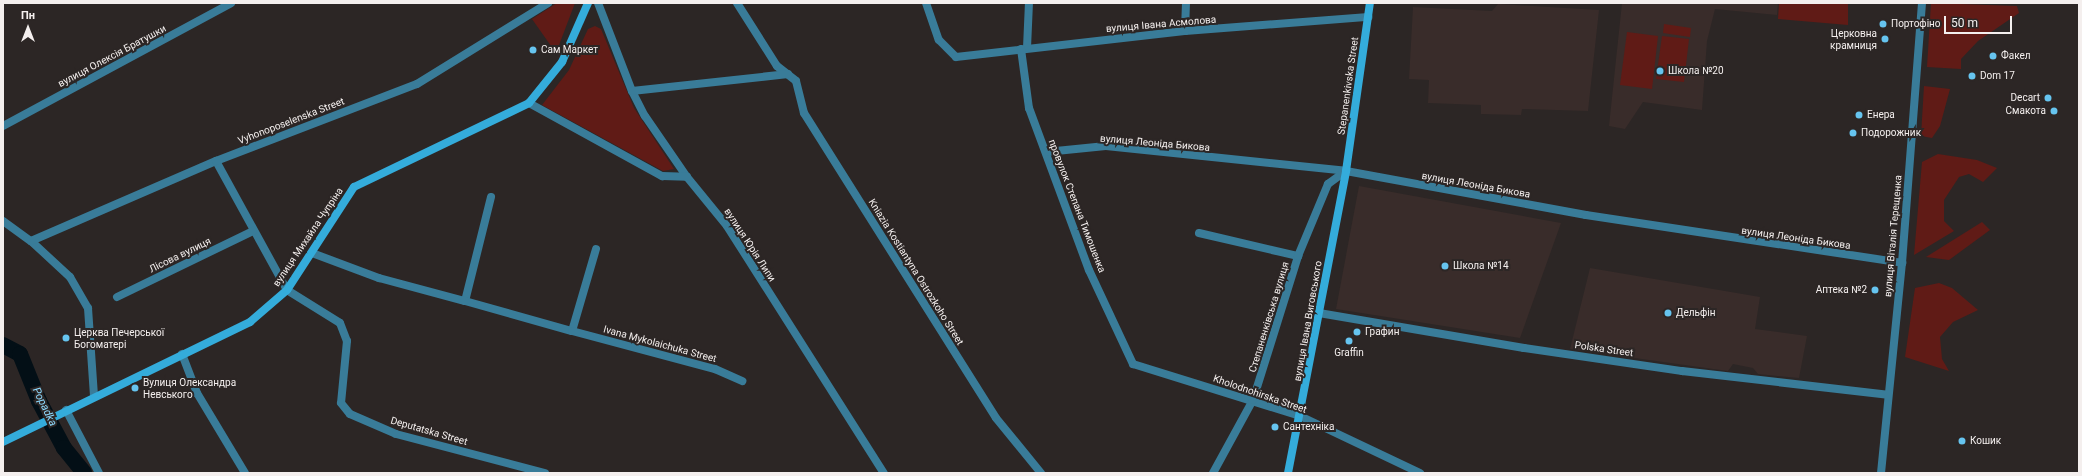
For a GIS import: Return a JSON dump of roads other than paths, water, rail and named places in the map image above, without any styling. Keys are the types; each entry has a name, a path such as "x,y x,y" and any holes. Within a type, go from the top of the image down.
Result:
{"main road":[{"name":"вулиця Михайла Чупріна","path":"3,442 94,396 250,322 287,290 354,188 529,103 562,62 588,3"},
{"name":"Stepanenkivska Street","path":"1346,171 1370,3"},
{"name":"вулиця Івана Виговського","path":"1288,473 1346,171"}],"street":[{"name":"вулиця Олексія Братушки","path":"3,126 231,3"},
{"name":"Vyhonoposelenska Street","path":"31,240 216,161 417,84 548,3"},
{"name":"вулиця Юрія Липи","path":"598,3 632,91 645,116 687,177 727,226 884,473"},
{"name":"Kniazia Kostiantyna Ostrozkoho Street","path":"737,3 777,66 796,81 804,113 992,412 1041,473"},
{"name":"вулиця Івана Асмолова","path":"926,3 939,40 956,57 1024,48 1184,31 1368,17"},
{"name":"провулок Степана Тимошенка","path":"1029,3 1024,48 1028,108 1046,152 1089,270 1133,364"},
{"path":"1184,31 1186,3"},
{"name":"вулиця Віталія Терещенка","path":"1880,472 1902,264 1922,3"},
{"path":"632,91 788,74"},
{"path":"529,103 662,176 687,177"},
{"name":"вулиця Леоніда Бикова","path":"1046,152 1106,146 1346,171 1599,217 1902,264"},
{"name":"Deputatska Street","path":"216,161 253,231 287,290 340,322 347,341 341,403 350,414 396,434 545,473"},
{"name":"Степаненківська вулиця","path":"1213,473 1254,400 1298,256 1328,184 1346,171"},
{"path":"465,301 491,197"},
{"path":"3,221 31,240 70,277 88,308 94,396"},
{"name":"Лісова вулиця","path":"116,297 253,231"},
{"path":"1199,233 1298,256"},
{"path":"572,331 596,249"},
{"name":"Ivana Mykolaichuka Street","path":"312,253 380,278 715,369 742,381"},
{"name":"Polska Street","path":"1319,313 1524,348 1682,370 1888,395"},
{"path":"182,354 197,393 245,473"},
{"name":"Kholodnohirska Street","path":"1133,364 1254,400 1300,416 1420,473"},
{"path":"63,412 99,473"}],"waterway":[{"name":"Popadka","path":"3,345 20,354 39,401 64,448 84,473"}],"place":[{"name":"Портофіно","path":"1883,24"},
{"name":"Церковна крамниця","path":"1885,39"},
{"name":"Сам Маркет","path":"533,50"},
{"name":"Факел","path":"1993,56"},
{"name":"Школа №20","path":"1660,71"},
{"name":"Dom 17","path":"1972,76"},
{"name":"Decart","path":"2048,98"},
{"name":"Смакота","path":"2054,111"},
{"name":"Енера","path":"1859,115"},
{"name":"Подорожник","path":"1853,133"},
{"name":"Школа №14","path":"1445,266"},
{"name":"Аптека №2","path":"1875,290"},
{"name":"Дельфін","path":"1668,313"},
{"name":"Графин","path":"1357,332"},
{"name":"Церква Печерської Богоматері","path":"66,338"},
{"name":"Graffin","path":"1349,341"},
{"name":"Вулиця Олександра Невського","path":"135,388"},
{"name":"Сантехніка","path":"1275,427"},
{"name":"Кошик","path":"1962,441"}]}
